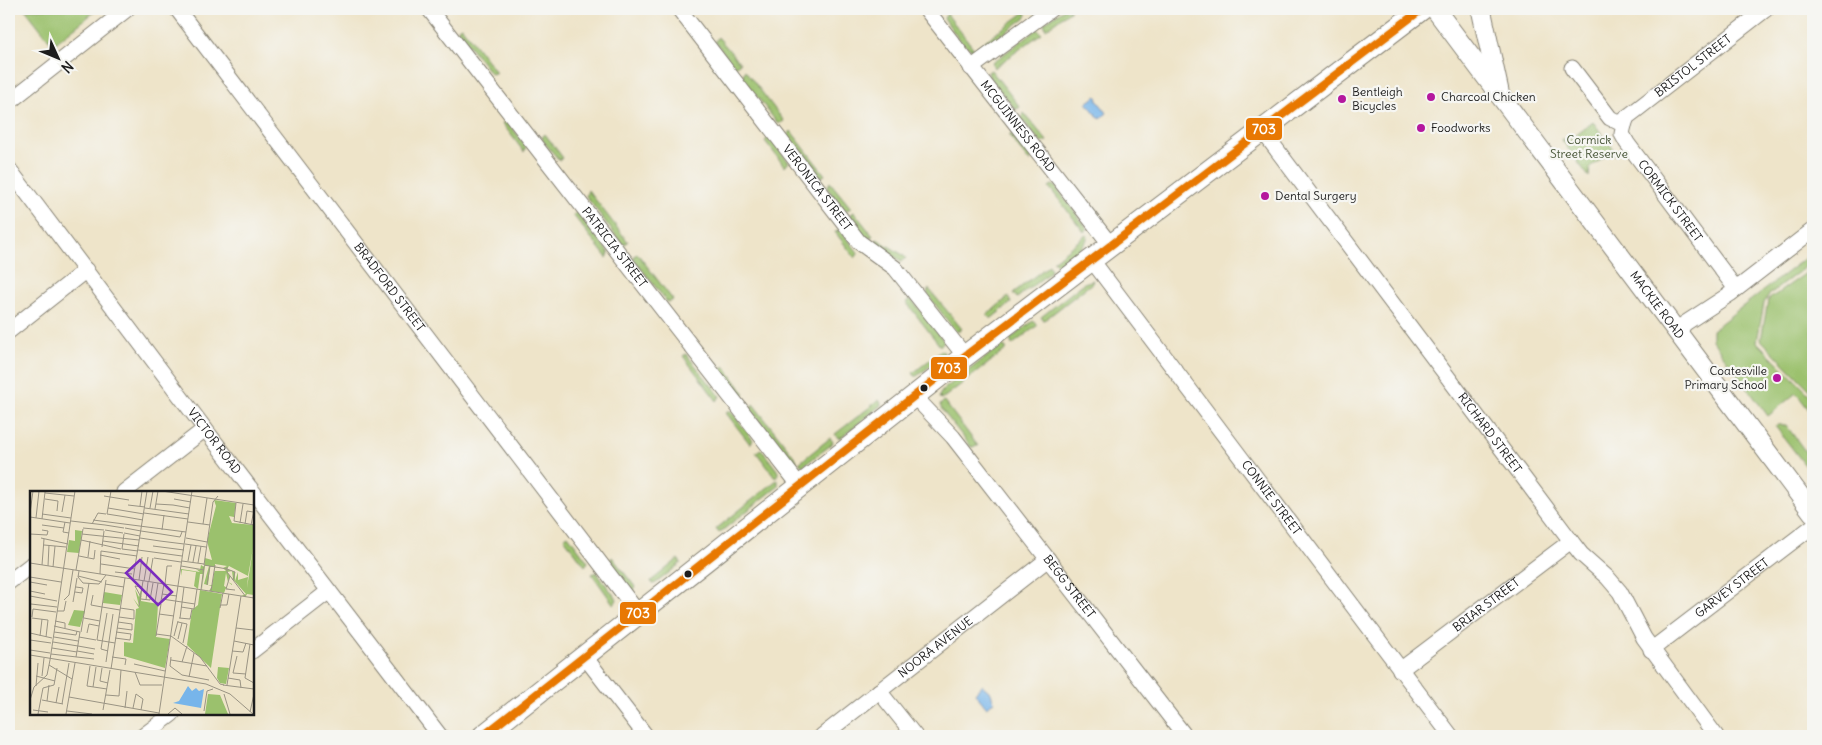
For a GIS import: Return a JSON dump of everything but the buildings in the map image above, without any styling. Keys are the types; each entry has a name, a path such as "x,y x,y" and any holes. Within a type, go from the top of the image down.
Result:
{"main road":[{"path":"483,736 918,392 1110,244 1422,9"}],"street":[{"path":"9,102 127,9"},
{"name":"BRADFORD STREET","path":"177,9 639,614"},
{"name":"PATRICIA STREET","path":"429,9 800,486"},
{"name":"VERONICA STREET","path":"679,9 858,242 895,268 966,356"},
{"name":"MCGUINNESS ROAD","path":"926,9 1110,244"},
{"path":"971,68 1051,9"},
{"name":"MACKIE ROAD","path":"1435,9 1813,513"},
{"name":"MACKIE ROAD","path":"1481,9 1500,97"},
{"name":"BRISTOL STREET","path":"1624,125 1627,118 1635,111 1766,9"},
{"path":"1572,68 1610,118 1624,125"},
{"name":"CORMICK STREET","path":"1624,125 1622,134 1627,143 1733,292"},
{"name":"RICHARD STREET","path":"1262,130 1581,554 1608,578 1620,592 1652,650 1716,736"},
{"name":"VICTOR ROAD","path":"9,169 253,491"},
{"path":"1679,333 1684,324 1733,292 1813,230"},
{"name":"CONNIE STREET","path":"1091,259 1451,736"},
{"path":"9,331 86,270"},
{"name":"BEGG STREET","path":"918,392 936,405 953,437 1185,736"},
{"path":"125,491 205,429"},
{"name":"VICTOR ROAD","path":"254,493 440,736"},
{"name":"GARVEY STREET","path":"1652,650 1813,526"},
{"name":"BRIAR STREET","path":"1400,670 1571,541"},
{"name":"NOORA AVENUE","path":"822,736 1048,558"},
{"path":"9,582 30,566"},
{"path":"254,649 330,591"},
{"path":"585,657 646,736"},
{"path":"879,691 915,736"},
{"path":"143,736 171,715"}],"green space":[{"path":"25,9 98,9 53,45"},
{"path":"1064,9 1071,10 1046,29 1044,23"},
{"path":"1025,12 1026,17 983,49 980,50 977,47"},
{"path":"947,14 975,50 966,46 958,37 944,18"},
{"path":"461,26 495,73 491,74 458,31 458,28"},
{"path":"1037,29 1042,33 994,68 992,63"},
{"path":"718,37 740,63 735,67 715,42"},
{"path":"745,70 784,121 778,124 742,77"},
{"path":"991,70 1020,107 1015,109 989,77 988,72"},
{"path":"1024,113 1047,141 1041,143 1021,118"},
{"path":"508,122 526,146 524,152 502,123"},
{"name":"Cormick Street Reserve","path":"1593,122 1618,155 1608,154 1590,168 1589,177 1561,139 1570,140"},
{"path":"791,131 825,175 820,178 787,136"},
{"path":"545,134 563,158 559,160 543,141 542,137"},
{"path":"1012,134 1032,157 1030,162 1009,136"},
{"path":"770,139 789,162 785,167 765,141"},
{"path":"830,182 851,208 843,209 827,188"},
{"path":"1055,186 1087,228 1084,232 1049,187"},
{"path":"588,190 628,242 622,244 586,196"},
{"path":"578,212 609,253 607,258 573,215"},
{"path":"854,212 873,236 867,239 851,219 851,214"},
{"path":"841,231 857,251 858,254 855,258 835,232"},
{"path":"1086,235 1088,236 1084,245 1076,252 1059,265 1053,261"},
{"path":"877,239 906,258 901,261 875,244"},
{"path":"1813,252 1813,261 1770,294 1764,303 1757,342 1813,398 1813,415 1796,393 1768,416 1712,340 1712,330"},
{"path":"637,253 673,300 667,302 633,258"},
{"path":"1049,265 1050,272 1017,298 1013,293"},
{"path":"1813,268 1813,393 1761,340 1768,300"},
{"path":"1093,280 1092,283 1043,320 1041,317 1084,283"},
{"path":"929,289 962,329 956,332 928,295"},
{"path":"1008,297 1011,303 992,318 987,315"},
{"path":"912,300 944,341 940,346 906,302"},
{"path":"1033,321 1038,325 1012,345 1010,339"},
{"path":"1002,345 1007,349 942,399 939,398 944,389"},
{"path":"941,351 944,352 942,357 915,376 913,373"},
{"path":"686,354 720,396 717,401 683,356"},
{"path":"724,366 745,394 743,396 740,396 721,371"},
{"path":"879,400 881,405 842,437 838,438 835,434"},
{"path":"944,401 978,446 971,447 942,410 940,405"},
{"path":"753,404 797,460 795,463 791,462 750,409"},
{"path":"731,411 753,440 750,444 726,413"},
{"path":"1786,425 1813,462 1813,465 1808,469 1775,426"},
{"path":"830,438 833,442 831,445 803,466 799,463"},
{"path":"761,449 779,474 775,477 756,452"},
{"path":"778,479 778,485 775,489 719,533 716,529"},
{"path":"568,535 588,562 585,566 564,538"},
{"path":"612,557 636,588 634,590 629,588 610,562"},
{"path":"678,559 681,563 653,584 651,581"},
{"path":"596,572 617,599 614,605 592,574"}],"water":[{"path":"1096,96 1107,113 1100,119 1087,103"},
{"path":"982,685 991,693 994,702 986,707 975,693"}],"transit line":[{"name":"703","path":"483,736 965,356 1422,9"}],"place":[{"name":"Charcoal Chicken","path":"1431,97"},
{"name":"Bentleigh Bicycles","path":"1342,99"},
{"name":"Foodworks","path":"1421,128"},
{"name":"Dental Surgery","path":"1265,196"},
{"name":"Coatesville Primary School","path":"1777,378"}]}
